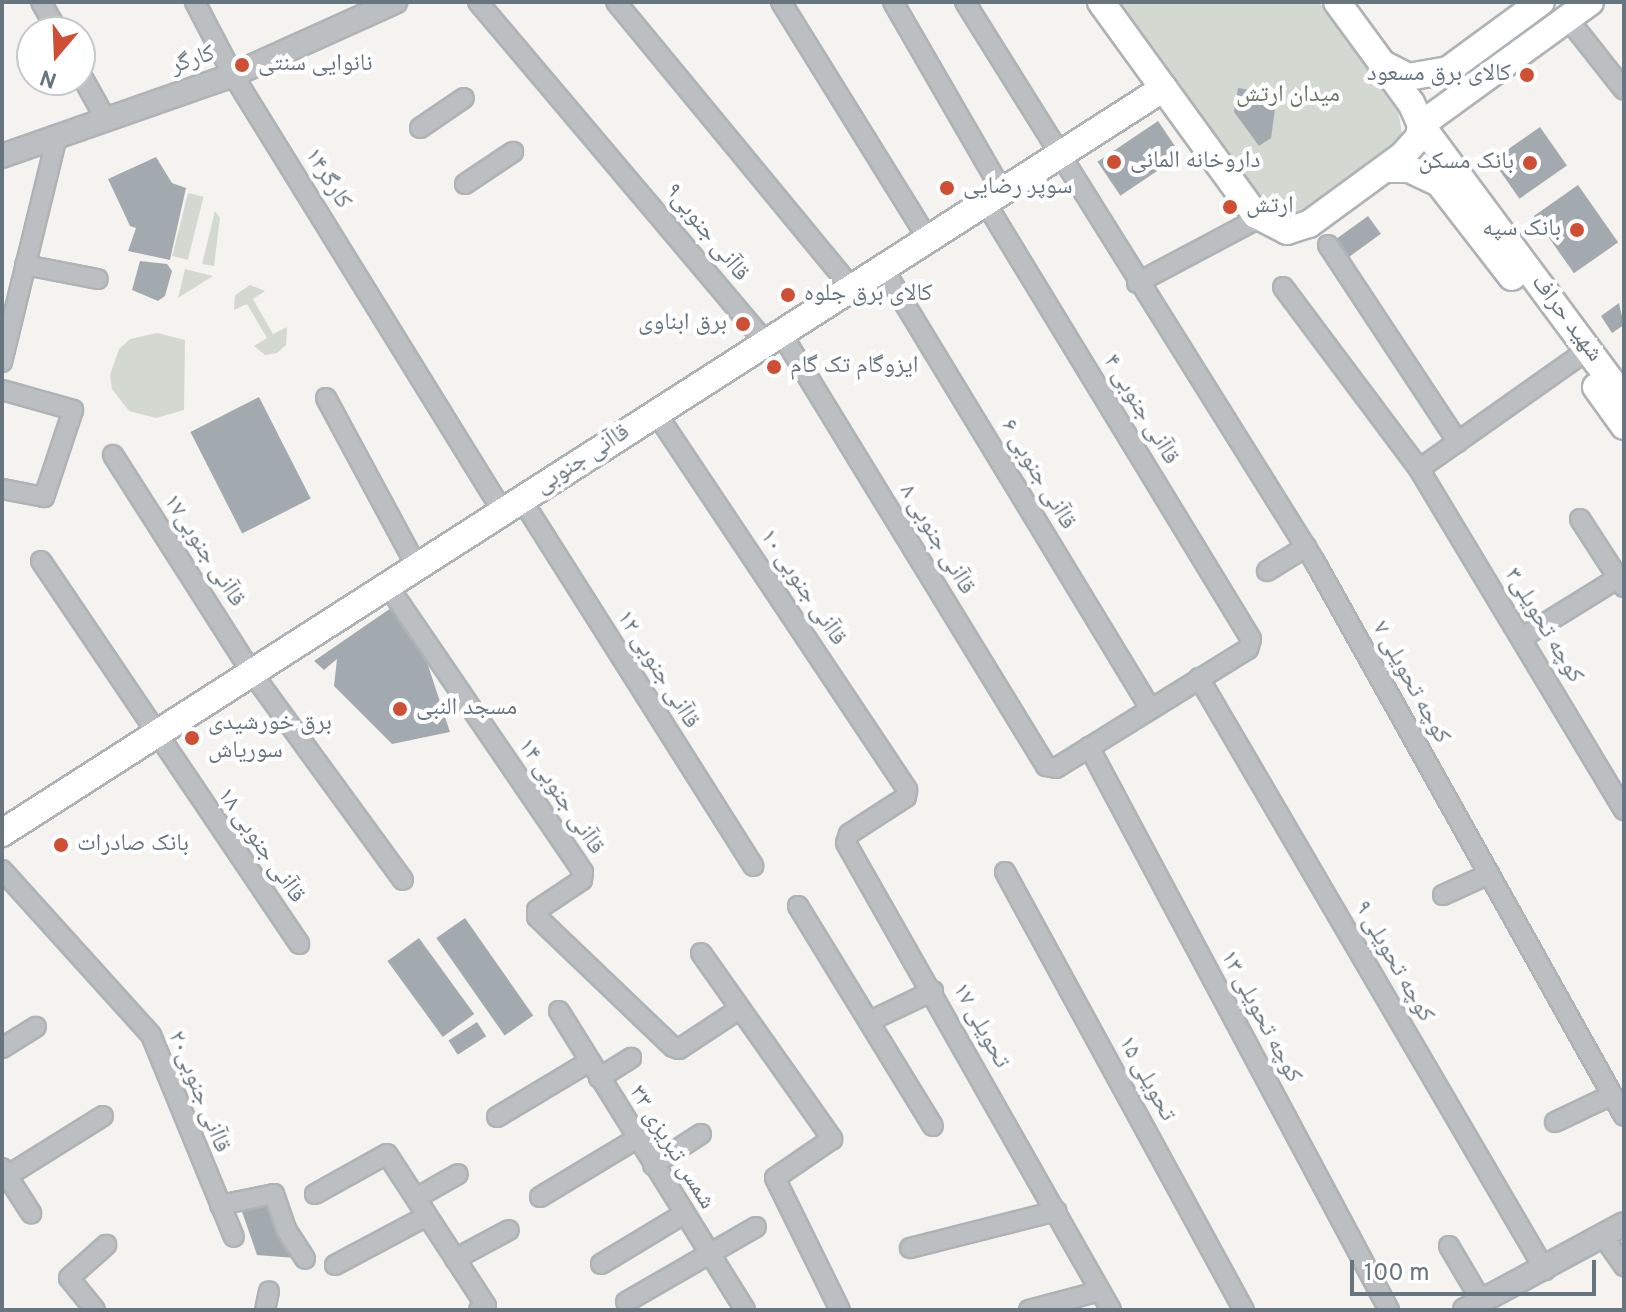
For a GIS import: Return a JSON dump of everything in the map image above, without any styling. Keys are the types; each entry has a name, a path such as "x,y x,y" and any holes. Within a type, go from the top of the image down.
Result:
{"main road":[{"path":"1101,2 1259,218 1275,228 1299,228 1385,169 1412,148 1421,125 1590,2"},
{"path":"1337,2 1421,125"},
{"path":"1382,64 1408,77 1448,70 1541,2"},
{"path":"1448,70 1447,88 1464,93"},
{"name":"قاآنی جنوبی","path":"2,833 1164,88"},
{"name":"شهید حراف","path":"1421,125 1487,230 1621,387"},
{"path":"1385,169 1409,169 1439,183 1487,230 1624,426"}],"street":[{"name":"کارگر۱۴","path":"195,2 233,75 424,381"},
{"name":"کارگر","path":"3,153 233,75 368,8 395,2"},
{"name":"قاآنی جنوبی۹","path":"478,2 774,338"},
{"path":"616,2 703,102 852,288"},
{"path":"781,2 928,239"},
{"name":"قاآنی جنوبی ۴","path":"893,2 994,197 1251,644 1199,678"},
{"name":"کوچه تحویلی ۷","path":"965,2 1057,156 1306,547 1624,1116"},
{"path":"1568,19 1624,90"},
{"path":"93,96 105,118"},
{"path":"420,128 464,98"},
{"path":"2,362 11,286 25,265 57,136"},
{"path":"465,184 513,152"},
{"path":"1137,283 1259,218"},
{"path":"1328,245 1458,442"},
{"path":"25,265 98,279"},
{"name":"قاآنی جنوبی ۶","path":"883,268 1150,708"},
{"name":"کوچه تحویلی۳","path":"1283,287 1419,469 1523,637 1624,810"},
{"name":"قاآنی جنوبی ۸","path":"774,338 1051,769 1089,747"},
{"path":"1419,469 1575,359"},
{"name":"قاآنی جنوبی ۱۲","path":"424,381 512,506 753,866"},
{"path":"2,390 73,410 44,497 2,489"},
{"path":"326,398 417,567"},
{"name":"قاآنی جنوبی ۱۰","path":"656,413 907,790"},
{"name":"قاآنی جنوبی۱۷","path":"113,455 252,673 403,880"},
{"path":"1523,637 1621,583 1580,519"},
{"path":"1267,571 1306,547"},
{"name":"قاآنی جنوبی ۱۸","path":"41,561 154,736 299,944"},
{"name":"قاآنی جنوبی ۱۴","path":"388,586 583,876 537,910 537,917 673,1047 679,1049 732,1014"},
{"path":"1089,747 1199,678"},
{"name":"کوچه تحویلی ۹","path":"1199,678 1545,1270"},
{"name":"کوچه تحویلی ۱۳","path":"1089,747 1389,1310"},
{"name":"تحویلی ۱۷","path":"907,790 906,797 849,834 846,843 933,991 1111,1310"},
{"name":"۲۰قاآنی جنوبی","path":"2,870 151,1035 234,1237"},
{"name":"تحویلی ۱۵","path":"1005,872 1244,1310"},
{"path":"1443,895 1489,874"},
{"path":"798,906 933,1126"},
{"path":"701,953 832,1139 775,1178 840,1310"},
{"path":"870,1021 933,991"},
{"name":"شمس تبریزی ۳۳","path":"559,1011 745,1310"},
{"path":"2,1048 36,1027"},
{"path":"497,1117 594,1070 631,1058"},
{"path":"1555,1122 1612,1095"},
{"path":"31,1213 6,1181 103,1116"},
{"path":"653,1165 701,1134"},
{"path":"540,1197 636,1139"},
{"path":"315,1194 387,1154 486,1306 479,1310"},
{"path":"416,1198 458,1174"},
{"path":"220,1205 274,1194 287,1231 305,1259"},
{"path":"910,1248 1056,1211"},
{"path":"601,1264 684,1214"},
{"path":"335,1265 427,1216"},
{"path":"1449,1246 1475,1307 1624,1224"},
{"path":"626,1302 756,1227"},
{"path":"455,1259 509,1230"},
{"path":"1603,1236 1624,1266"},
{"path":"95,1310 69,1278 106,1245"},
{"path":"265,1310 269,1291"},
{"path":"1029,1310 1100,1291"}],"green space":[{"name":"میدان ارتش","path":"1119,2 1319,2 1398,111 1402,133 1393,145 1302,211 1280,214 1267,206"},
{"path":"188,193 204,197 188,260 172,256"},
{"path":"215,211 220,218 214,266 202,264"},
{"path":"185,269 213,276 178,298"},
{"path":"250,285 265,291 253,299 273,334 287,327 286,345 277,353 265,355 254,346 267,338 247,304 234,310 235,295"},
{"path":"157,333 185,340 184,410 156,418 129,411 112,389 110,375 119,349 130,339"}],"building":[{"path":"1238,88 1277,94 1271,138 1259,146 1234,112"},
{"path":"1158,121 1181,155 1120,196 1097,162"},
{"name":"بانک مسکن","path":"1540,127 1567,166 1519,199 1492,160"},
{"path":"156,157 172,183 186,188 170,260 128,251 136,228 130,226 108,179"},
{"path":"1578,185 1618,242 1574,273 1534,216"},
{"path":"1368,216 1381,234 1345,260 1332,242"},
{"path":"140,261 167,264 172,271 165,296 158,301 132,290"},
{"path":"1619,303 1624,325 1612,333 1601,316"},
{"path":"259,397 311,499 242,534 190,432"},
{"name":"مسجد النبی","path":"391,608 419,638 450,732 392,744 334,686 337,659 324,670 314,661"},
{"path":"465,918 533,1015 505,1036 436,938"},
{"path":"419,938 474,1014 443,1037 387,961"},
{"path":"477,1022 486,1036 458,1055 448,1041"},
{"path":"269,1200 295,1258 257,1255 240,1206"}],"place":[{"name":"نانوایی سنتی","path":"242,65"},
{"name":"کالای برق مسعود","path":"1527,75"},
{"name":"داروخانه المانی","path":"1114,162"},
{"name":"بانک مسکن","path":"1530,163"},
{"name":"سوپر رضایی","path":"947,188"},
{"name":"ارتش","path":"1230,207"},
{"name":"بانک سپه","path":"1577,230"},
{"name":"کالای برق جلوه","path":"788,295"},
{"name":"برق ابناوی","path":"743,324"},
{"name":"ایزوگام تک گام","path":"774,367"},
{"name":"مسجد النبی","path":"400,709"},
{"name":"برق خورشیدی سوریاش","path":"192,738"},
{"name":"بانک صادرات","path":"61,845"}]}
